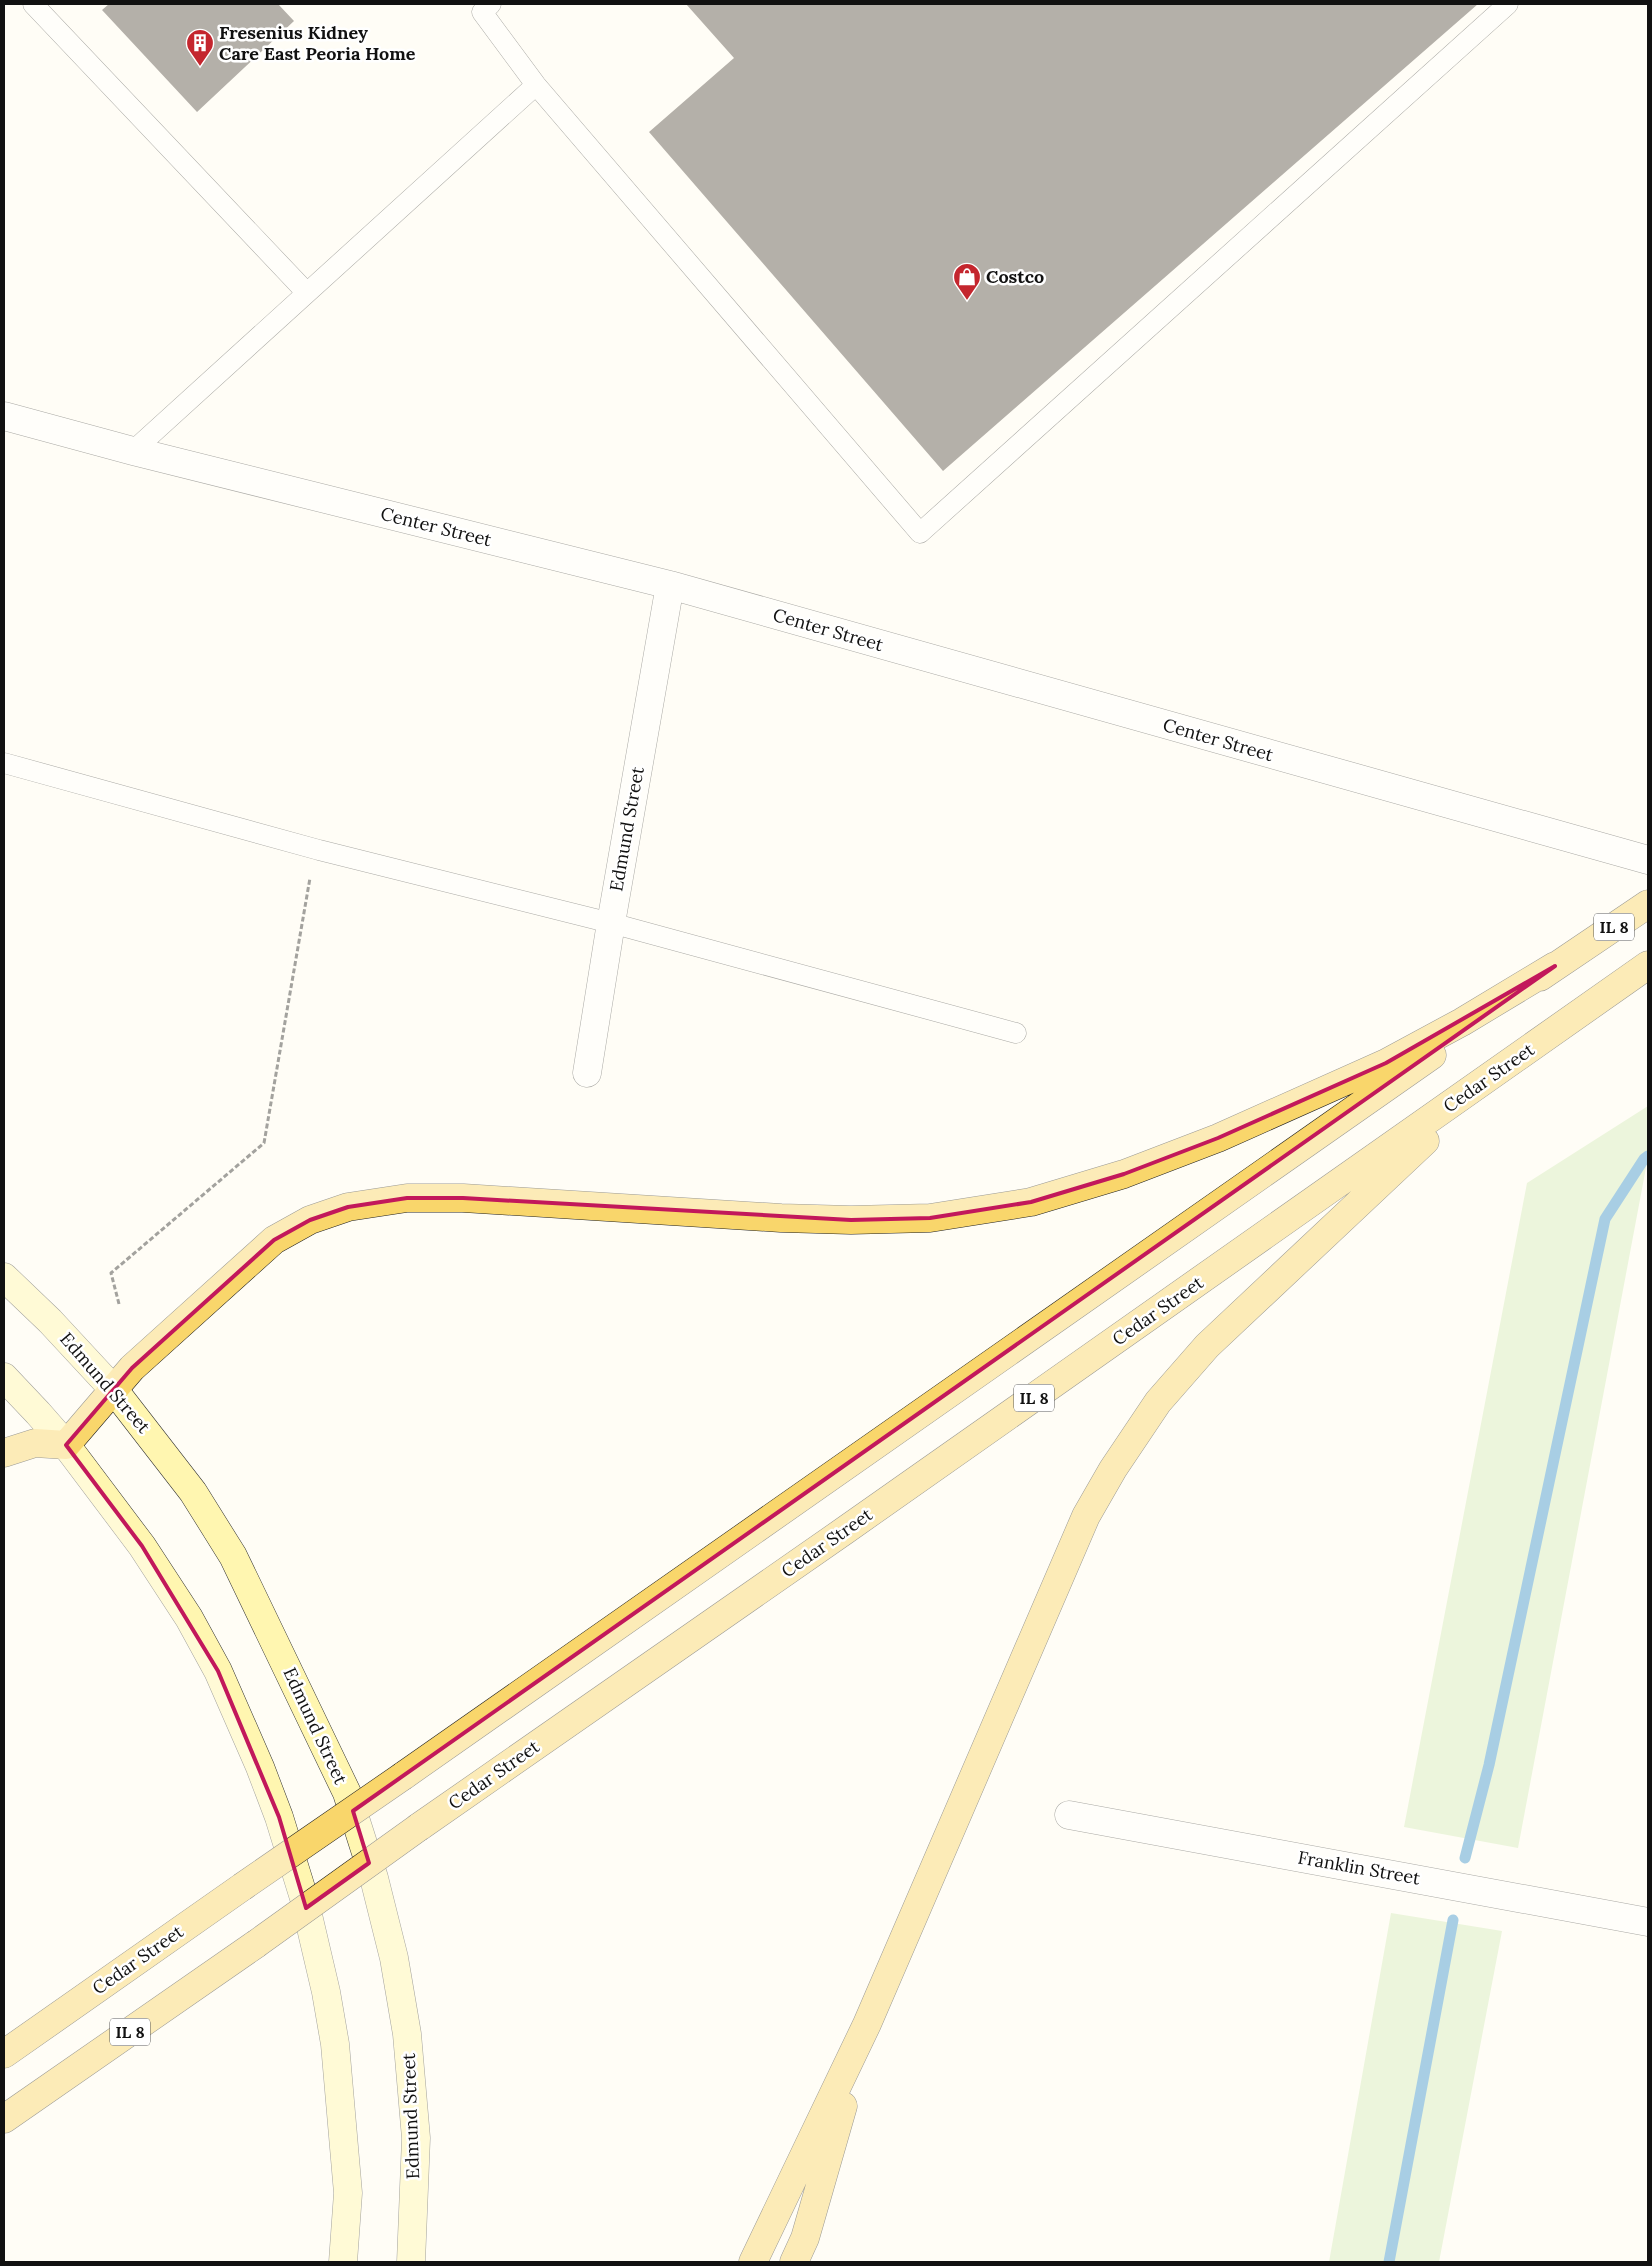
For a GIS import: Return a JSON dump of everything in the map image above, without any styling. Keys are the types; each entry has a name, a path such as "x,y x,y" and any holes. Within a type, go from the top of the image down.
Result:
{"main road":[{"name":"Cedar Street","path":"4,2054 1322,1133 1579,949 1648,904"},
{"path":"66,1445 132,1368 274,1240 310,1220 348,1207 407,1198 463,1198 851,1220 930,1218 1031,1202 1124,1174 1209,1142 1368,1071 1462,1022 1555,966"},
{"name":"Cedar Street","path":"4,2119 1648,966"},
{"path":"753,2262 867,2024 1086,1516 1123,1454 1158,1402 1207,1346 1502,1069"},
{"name":"Edmund Street","path":"4,1278 50,1320 114,1390 193,1492 233,1556 347,1793 374,1878 394,1958 407,2034 416,2138 411,2262"},
{"path":"4,1377 66,1445 142,1546 189,1618 218,1671 260,1767 304,1898 326,1992 335,2044 348,2192 343,2262"},
{"path":"4,1452 35,1443 66,1445"},
{"path":"794,2262 805,2238 867,2024"}],"street":[{"name":"Center Street","path":"4,416 133,451 670,585 1648,860"},
{"name":"Edmund Street","path":"587,1073 670,585"},
{"name":"Franklin Street","path":"1069,1815 1648,1922"}],"lane":[{"path":"33,4 306,292"},
{"path":"491,4 482,12 536,85 920,533 1508,4"},
{"path":"133,451 536,85"},
{"path":"4,763 315,849 611,923 1016,1033"}],"path":[{"path":"119,1304 111,1273 264,1143 315,849"}],"highlighted area":[{"path":"1555,966 353,1811 369,1863 306,1908 279,1817 218,1671 142,1546 66,1445 132,1368 274,1240 310,1220 348,1207 407,1198 463,1198 851,1220 930,1218 1031,1202 1124,1174 1218,1138 1386,1063"}],"green space":[{"path":"1648,1106 1648,1157 1518,1848 1404,1827 1527,1183"},
{"path":"1391,1913 1502,1931 1439,2262 1329,2262"}],"building":[{"name":"Fresenius Kidney Care East Peoria Home","path":"109,4 278,4 294,21 197,112 102,10"},
{"name":"Costco","path":"686,4 1478,4 943,471 649,132 734,58"}],"waterway":[{"path":"1465,1858 1489,1765 1605,1219 1644,1159 1648,1156"},
{"path":"1389,2262 1453,1920"}],"place":[{"name":"Fresenius Kidney Care East Peoria Home","path":"200,67"},
{"name":"Costco","path":"967,301"}]}
